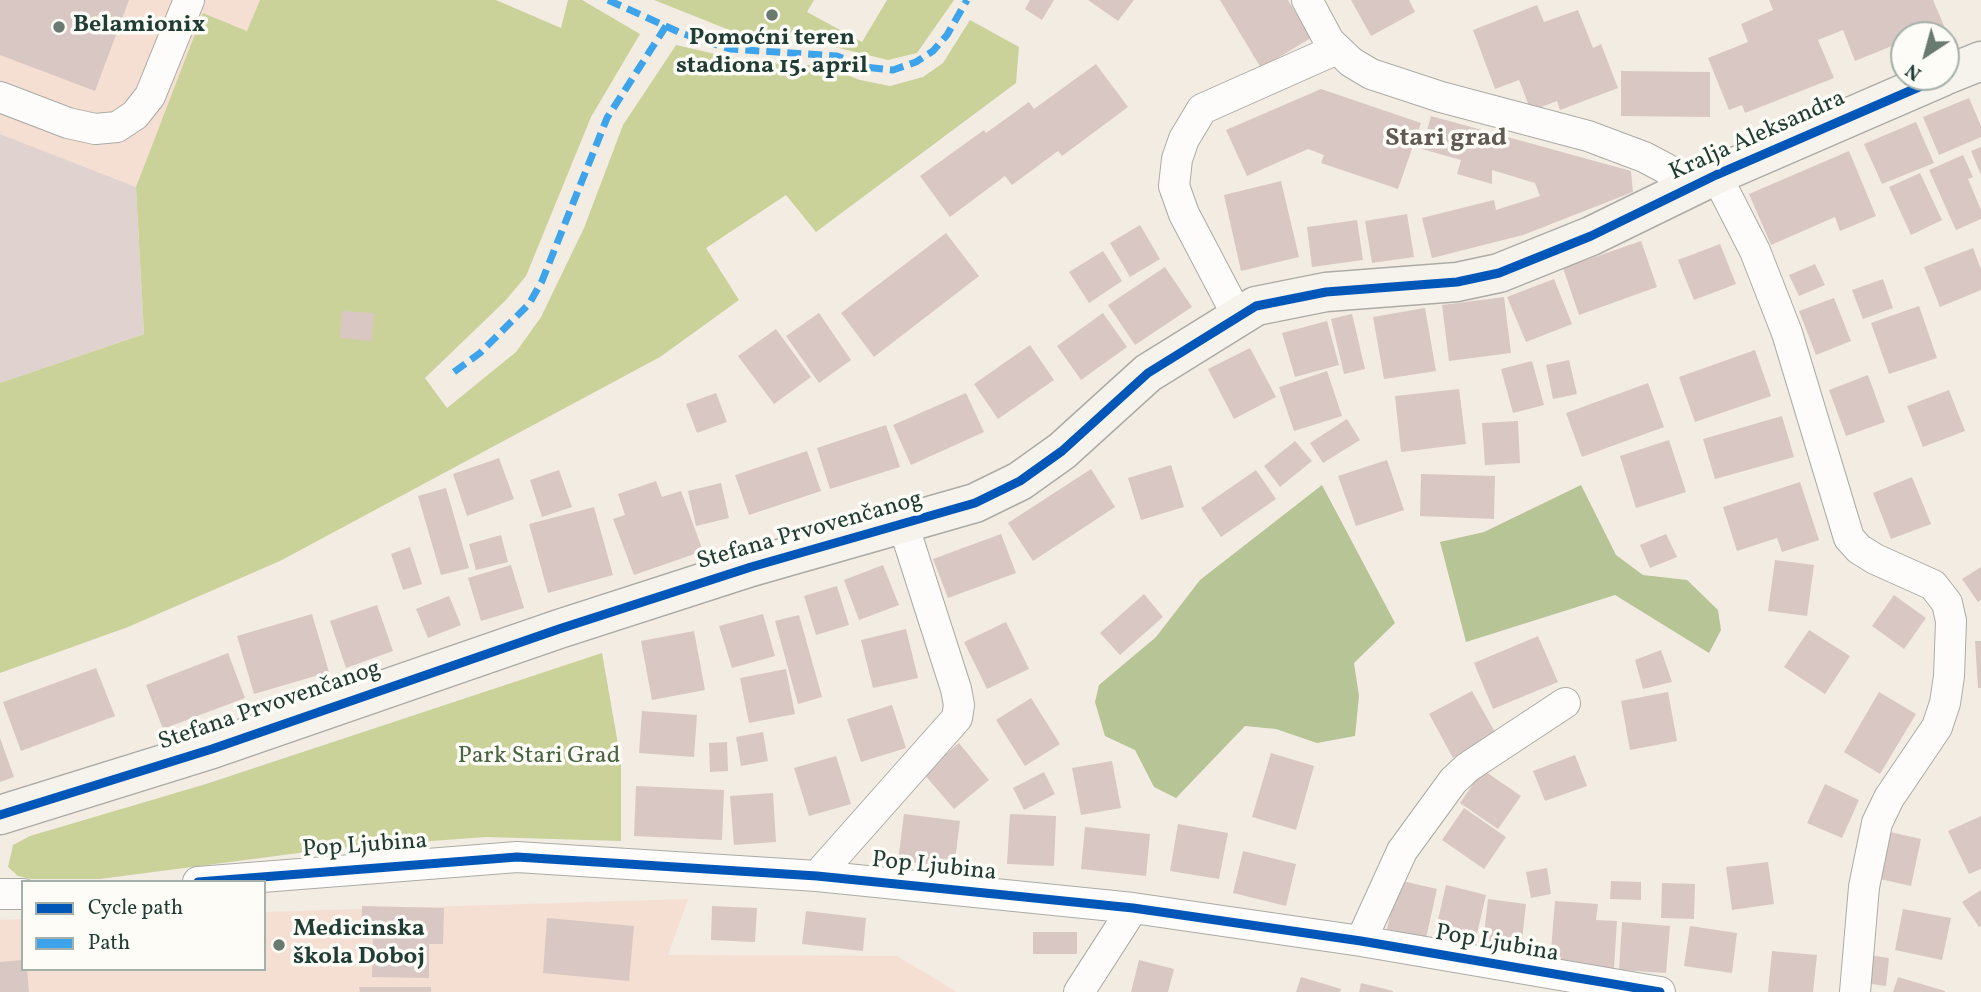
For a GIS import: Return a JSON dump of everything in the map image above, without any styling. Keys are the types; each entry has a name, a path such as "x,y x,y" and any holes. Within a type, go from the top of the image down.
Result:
{"street":[{"path":"0,97 68,123 95,129 117,127 135,115 150,96 189,0"},
{"path":"1307,0 1337,48 1371,74 1441,97 1588,136 1703,181 1755,251 1787,333 1849,538 1859,549 1875,559 1933,585 1947,603 1951,621 1949,676 1937,727 1889,798 1877,823 1864,887 1855,992"},
{"path":"1237,316 1184,214 1174,186 1177,159 1184,139 1202,108 1337,48"},
{"name":"Kralja Aleksandra","path":"1960,70 1981,61"},
{"name":"Kralja Aleksandra","path":"1591,236 1703,181 1910,91"},
{"name":"Stefana Prvovenčanog","path":"0,816 212,748 559,629 751,567 975,503 1020,481 1062,451 1148,373 1256,306 1326,292 1457,282 1499,273 1591,236"},
{"path":"817,876 957,718 959,705 956,689 903,524"},
{"path":"1361,941 1402,851 1453,781 1468,767 1565,703"},
{"name":"Pop Ljubina","path":"224,880 517,857 817,876 1133,908 1361,941 1660,992"},
{"path":"0,894 21,894"},
{"path":"1079,992 1133,908"}],"shaded area":[{"path":"0,0 260,0 248,31 203,13 136,187 0,134"},
{"path":"0,134 136,187 144,334 0,383"},
{"path":"688,899 668,955 897,956 957,992 0,992 0,920 21,919 21,971 266,971 266,912"}],"green space":[{"path":"260,0 496,0 561,28 568,0 582,0 640,34 591,117 526,276 505,301 425,378 447,408 516,352 541,317 584,228 623,125 676,45 750,62 824,66 860,80 890,86 923,77 943,63 970,20 1019,47 1016,83 816,232 786,195 706,248 739,300 660,357 280,561 128,627 0,673 0,383 144,334 136,187 203,13 247,31"},
{"path":"654,0 814,0 807,12 862,42 887,0 954,0 917,53 888,60 794,37 757,41"},
{"path":"1322,485 1395,623 1354,663 1359,696 1355,736 1317,743 1276,729 1245,726 1176,798 1154,787 1135,750 1105,736 1095,702 1099,685 1156,637 1200,580"},
{"path":"1581,485 1616,555 1643,575 1687,580 1718,610 1721,630 1709,653 1615,595 1466,642 1440,542 1484,532"},
{"name":"Park Stari Grad","path":"602,653 621,761 621,841 486,837 337,848 100,879 31,879 18,876 8,867 13,845 30,836 206,784"}],"building":[{"name":"Belamionix","path":"0,0 129,0 95,91 0,55"},
{"path":"1030,0 1054,0 1042,20 1025,9"},
{"path":"1088,0 1134,0 1118,21"},
{"path":"1220,0 1288,0 1311,38 1261,68"},
{"path":"1351,0 1409,0 1415,12 1371,36"},
{"path":"1769,0 1933,0 1942,21 1890,21 1890,47 1855,61 1843,30 1818,40 1834,78 1745,113 1742,105 1729,110 1708,58 1748,42 1741,24 1773,10"},
{"path":"1537,5 1544,22 1578,10 1593,48 1601,44 1618,88 1560,110 1557,101 1531,111 1519,80 1495,89 1473,30"},
{"path":"1096,64 1128,107 1062,156 1058,151 1012,185 1005,176 950,217 920,176 984,130 986,133 1029,102 1034,109"},
{"path":"1621,71 1710,72 1710,117 1621,116"},
{"path":"1321,89 1421,123 1398,189 1321,163 1324,155 1308,149 1247,176 1226,130"},
{"path":"1969,98 1981,126 1981,137 1939,155 1923,117"},
{"path":"1431,116 1631,171 1633,192 1523,235 1432,258 1422,218 1494,200 1496,210 1540,196 1535,183 1492,170 1492,184 1457,174 1461,160 1422,149"},
{"path":"1916,122 1934,163 1882,184 1864,144"},
{"path":"1981,147 1981,175 1971,151"},
{"path":"1849,151 1876,216 1840,231 1835,217 1771,245 1749,194"},
{"path":"1963,155 1973,177 1968,179 1981,210 1981,219 1956,230 1929,170"},
{"path":"1920,173 1942,220 1911,235 1889,187"},
{"path":"1281,181 1299,257 1241,271 1224,195"},
{"path":"1407,214 1414,257 1372,263 1365,221"},
{"path":"1357,220 1363,260 1312,267 1307,227"},
{"path":"1140,225 1160,259 1130,277 1110,243"},
{"path":"946,233 979,276 874,357 841,313"},
{"path":"1641,241 1657,287 1579,315 1563,268"},
{"path":"1720,244 1736,284 1694,300 1678,260"},
{"path":"1973,248 1981,269 1981,290 1940,307 1924,267"},
{"path":"1103,251 1122,281 1089,303 1069,272"},
{"path":"1815,264 1825,285 1799,296 1789,275"},
{"path":"1165,267 1192,307 1135,345 1108,305"},
{"path":"1554,279 1572,324 1526,342 1507,297"},
{"path":"1883,279 1893,308 1863,319 1852,290"},
{"path":"1504,297 1511,353 1449,361 1442,305"},
{"path":"1834,298 1851,341 1816,355 1799,311"},
{"path":"1919,306 1937,358 1889,374 1871,323"},
{"path":"1425,308 1436,371 1384,379 1373,317"},
{"path":"342,311 374,313 372,341 340,338"},
{"path":"819,313 851,360 819,383 786,336"},
{"path":"1103,313 1127,347 1081,380 1057,346"},
{"path":"1352,314 1365,369 1344,374 1331,319"},
{"path":"1327,321 1339,365 1295,377 1282,333"},
{"path":"776,329 811,377 774,404 738,356"},
{"path":"1030,345 1054,380 998,419 974,384"},
{"path":"1250,348 1276,397 1234,419 1208,369"},
{"path":"1755,350 1771,396 1695,422 1679,377"},
{"path":"1569,360 1577,394 1553,399 1546,365"},
{"path":"1532,361 1544,405 1513,413 1501,369"},
{"path":"1327,371 1342,416 1294,431 1279,387"},
{"path":"1868,375 1885,422 1846,436 1829,390"},
{"path":"1648,383 1664,427 1582,457 1566,413"},
{"path":"1459,389 1466,444 1401,452 1395,396"},
{"path":"1949,390 1965,431 1923,447 1907,406"},
{"path":"716,393 727,422 697,433 686,404"},
{"path":"966,393 984,432 911,465 893,425"},
{"path":"1782,416 1794,457 1715,479 1703,439"},
{"path":"1347,419 1360,440 1323,463 1310,443"},
{"path":"1518,421 1520,463 1485,465 1482,423"},
{"path":"886,425 900,467 830,489 817,448"},
{"path":"1669,440 1686,492 1636,508 1620,456"},
{"path":"1295,441 1312,461 1280,487 1264,466"},
{"path":"807,451 821,491 749,515 735,475"},
{"path":"499,458 514,499 467,516 453,474"},
{"path":"1387,460 1404,510 1356,526 1338,476"},
{"path":"1171,465 1184,507 1141,520 1128,478"},
{"path":"1091,469 1115,507 1033,561 1008,523"},
{"path":"559,470 572,507 542,517 530,480"},
{"path":"1256,470 1276,499 1221,537 1201,508"},
{"path":"1421,474 1495,476 1494,519 1420,516"},
{"path":"1912,477 1931,524 1891,539 1873,493"},
{"path":"656,481 662,497 681,491 703,551 634,575 613,519 625,515 618,494"},
{"path":"1800,482 1819,540 1782,552 1777,538 1737,551 1723,507"},
{"path":"721,483 729,518 696,526 688,491"},
{"path":"446,488 469,568 441,575 418,496"},
{"path":"594,507 613,575 548,593 529,524"},
{"path":"1001,534 1016,573 948,598 933,559"},
{"path":"1666,534 1677,557 1650,568 1640,545"},
{"path":"501,535 508,562 476,570 469,544"},
{"path":"410,547 422,584 403,590 391,554"},
{"path":"1775,560 1814,565 1807,616 1768,611"},
{"path":"511,565 524,608 481,621 468,578"},
{"path":"883,565 899,605 859,620 844,580"},
{"path":"1981,567 1981,600 1978,602 1962,579"},
{"path":"837,586 849,625 816,635 804,596"},
{"path":"1144,594 1163,617 1120,655 1100,633"},
{"path":"1894,595 1926,618 1904,649 1872,626"},
{"path":"449,596 461,625 428,638 416,609"},
{"path":"377,605 393,651 346,668 330,621"},
{"path":"312,614 329,672 254,694 237,636"},
{"path":"763,614 775,656 732,668 719,626"},
{"path":"799,615 822,697 798,704 775,621"},
{"path":"1006,622 1029,669 987,689 964,642"},
{"path":"906,629 918,678 873,688 861,640"},
{"path":"1809,630 1850,656 1825,694 1784,667"},
{"path":"694,631 705,690 652,700 641,641"},
{"path":"1538,636 1558,682 1493,709 1474,663"},
{"path":"1975,641 1981,641 1981,688 1978,688"},
{"path":"1661,650 1672,682 1643,689 1635,660"},
{"path":"228,653 245,698 163,729 146,685"},
{"path":"96,668 115,716 21,751 3,702"},
{"path":"786,669 795,714 749,723 740,678"},
{"path":"1472,691 1496,734 1453,758 1429,714"},
{"path":"1668,692 1677,741 1630,750 1621,701"},
{"path":"1879,692 1916,714 1880,774 1844,752"},
{"path":"1031,698 1060,744 1025,766 996,720"},
{"path":"892,705 906,748 861,762 847,719"},
{"path":"642,711 697,715 694,757 639,753"},
{"path":"763,732 768,761 741,766 736,737"},
{"path":"0,738 14,777 0,782"},
{"path":"727,742 728,771 710,772 709,743"},
{"path":"959,743 989,780 954,809 923,773"},
{"path":"1271,753 1314,766 1296,830 1252,817"},
{"path":"1575,755 1587,786 1545,801 1533,771"},
{"path":"836,756 851,804 809,816 794,768"},
{"path":"1112,761 1121,808 1081,815 1072,768"},
{"path":"1483,770 1521,796 1498,829 1460,803"},
{"path":"1044,772 1055,794 1024,810 1013,788"},
{"path":"1825,784 1859,800 1842,838 1807,823"},
{"path":"636,786 724,790 722,840 634,836"},
{"path":"773,793 776,842 734,845 730,796"},
{"path":"1464,808 1506,837 1484,869 1442,840"},
{"path":"904,814 960,821 954,868 898,861"},
{"path":"1010,814 1056,816 1054,866 1007,864"},
{"path":"1981,816 1981,869 1969,874 1948,831"},
{"path":"1178,824 1228,833 1219,879 1170,871"},
{"path":"1085,827 1150,834 1146,876 1081,869"},
{"path":"1890,832 1921,839 1911,886 1880,879"},
{"path":"1243,851 1296,864 1286,906 1233,893"},
{"path":"1768,862 1774,904 1732,910 1726,867"},
{"path":"1547,868 1551,894 1531,898 1526,872"},
{"path":"1398,880 1437,889 1426,938 1387,929"},
{"path":"1611,881 1641,882 1641,900 1610,899"},
{"path":"1662,883 1695,884 1694,919 1661,918"},
{"path":"1446,885 1486,895 1476,938 1436,928"},
{"path":"1981,890 1981,926 1979,927 1962,902"},
{"path":"1488,899 1526,904 1521,949 1483,944"},
{"path":"1555,901 1598,904 1596,920 1617,921 1614,968 1550,963"},
{"path":"362,906 444,908 443,944 429,944 429,978 372,977 373,939 361,939"},
{"path":"712,906 757,908 755,942 711,940"},
{"path":"1903,909 1951,918 1942,960 1895,950"},
{"path":"806,911 866,918 863,951 802,944"},
{"path":"547,918 634,926 629,981 543,973"},
{"path":"1622,922 1670,926 1666,973 1619,970"},
{"path":"1690,926 1737,933 1732,973 1684,966"},
{"path":"1033,932 1077,932 1077,954 1033,954"},
{"path":"1772,951 1817,955 1813,992 1768,992"},
{"path":"1869,955 1889,958 1886,986 1865,983"},
{"path":"21,960 21,971 27,971 29,992 0,992 0,962"},
{"path":"1139,960 1174,969 1168,992 1131,992"},
{"path":"1301,977 1341,989 1340,992 1296,992"},
{"path":"1898,977 1945,991 1945,992 1893,992"},
{"path":"1361,983 1393,991 1393,992 1359,992"},
{"path":"359,987 431,987 431,992 360,992"}],"marked path":[{"path":"608,0 681,33 730,49 837,56 865,67 893,70 916,62 933,51 947,35 967,0"},
{"path":"454,372 480,353 529,304 542,281 607,118 666,26"}],"cycle path":[{"path":"0,815 212,749 559,629 751,567 975,503 1020,481 1062,451 1148,373 1256,306 1326,292 1457,282 1499,273 1591,236 1716,175 1910,91"},
{"path":"224,880 517,857 817,876 1133,908 1361,941 1660,992"}],"place":[{"name":"Pomoćni teren stadiona 15. april","path":"772,15"},
{"name":"Belamionix","path":"59,27"},
{"name":"Medicinska škola Doboj","path":"279,945"}],"district":[{"name":"Stari grad","path":"1446,140"}]}
